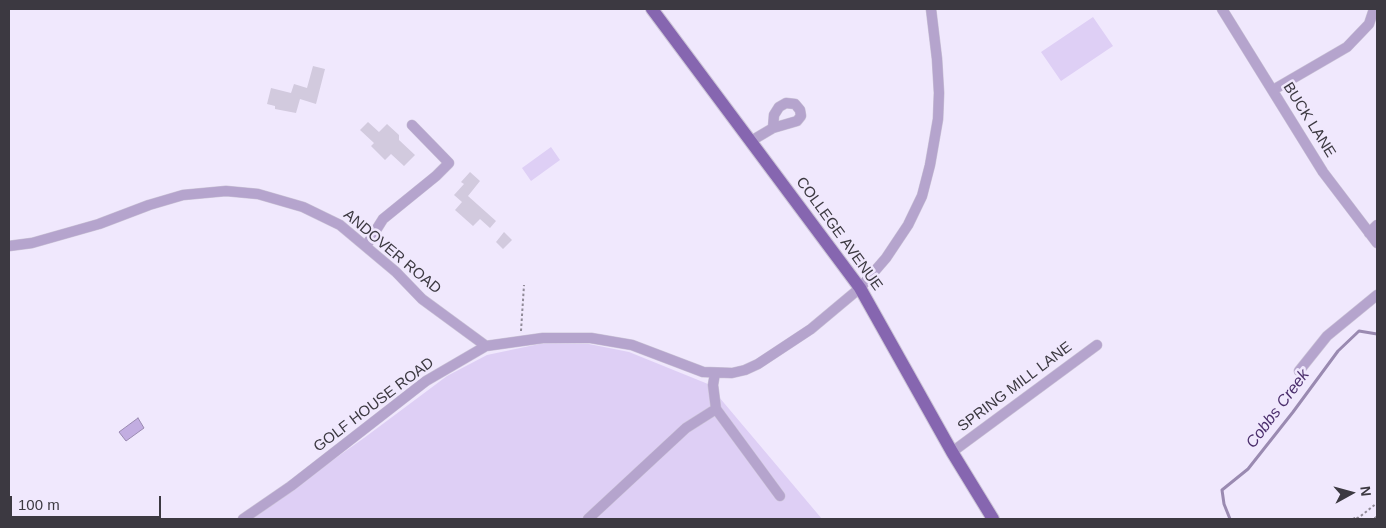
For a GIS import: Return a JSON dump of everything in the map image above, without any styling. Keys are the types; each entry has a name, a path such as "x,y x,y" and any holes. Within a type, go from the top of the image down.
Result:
{"main road":[{"name":"COLLEGE AVENUE","path":"652,9 860,288 952,452 993,519"}],"street":[{"name":"GOLF HOUSE ROAD","path":"243,519 290,486 426,381 486,346 521,340 566,337 609,340 632,345 704,372 732,374 766,360 811,329 860,288 886,258 908,225 925,187 938,119 939,94 931,9"},
{"name":"BUCK LANE","path":"1222,9 1324,172 1377,243"},
{"path":"1273,90 1347,47 1368,24 1374,9"},
{"path":"366,246 383,219 436,176 449,163 412,125"},
{"path":"751,141 773,128"},
{"name":"ANDOVER ROAD","path":"9,246 32,243 99,224 183,194 219,191 258,194 303,207 340,225 396,272 422,299 486,346"},
{"path":"1369,233 1377,225"},
{"path":"1299,372 1327,336 1377,295"},
{"name":"SPRING MILL LANE","path":"952,452 1097,345"},
{"path":"715,373 714,392 716,409 780,496"},
{"path":"588,519 686,428 716,409"}],"path":[{"path":"521,340 524,285"},
{"path":"1353,519 1377,503"}],"shaded area":[{"path":"1093,17 1113,46 1061,81 1041,52"},
{"path":"551,147 560,160 531,181 522,168"},
{"path":"544,343 589,344 629,352 708,384 822,519 249,519 364,438 447,376 487,355"},
{"path":"138,418 144,428 126,441 119,432"}],"building":[{"path":"313,66 325,69 316,104 300,99 296,113 275,109 275,106 267,104 271,88 291,93 294,84 307,88"},
{"path":"368,122 379,132 387,124 399,135 399,140 415,155 404,166 391,154 385,160 371,146 374,143 360,130"},
{"path":"470,172 480,181 468,196 496,221 490,228 480,219 473,226 455,210 462,202 454,195 464,184 461,182"},
{"path":"504,232 512,240 503,249 496,242"}],"waterway":[{"name":"Cobbs Creek","path":"1230,519 1224,504 1222,490 1248,469 1338,351 1359,331 1377,334"}],"tram line":[{"path":"1373,519 1377,516"}]}
